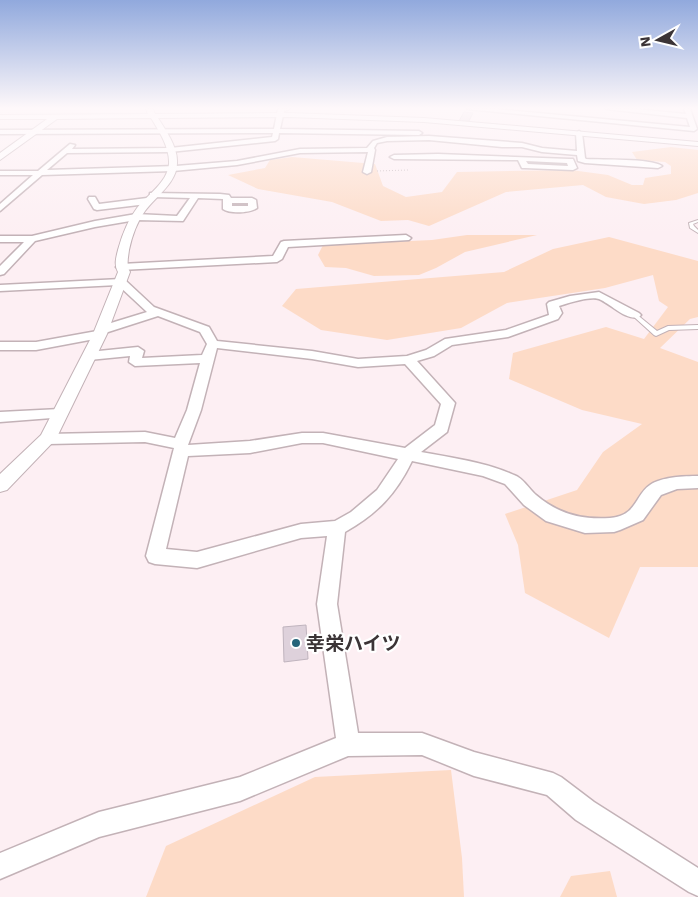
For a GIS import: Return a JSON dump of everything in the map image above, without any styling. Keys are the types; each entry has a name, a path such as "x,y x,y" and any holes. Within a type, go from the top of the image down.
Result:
{"street":[{"path":"0,208 64,151"},
{"path":"3,480 47,438 60,414 101,332 121,282 124,272 121,267 122,253 136,217 150,198 167,182 173,169 170,151"},
{"path":"0,173 173,169 237,163 305,151"},
{"path":"367,172 371,151"},
{"path":"420,151 423,156"},
{"path":"553,151 580,153 581,159 585,161 658,166"},
{"path":"458,155 468,166"},
{"path":"394,157 458,155 521,158 570,161 573,168 525,166 521,158"},
{"path":"0,239 32,239 136,217 180,219 195,196"},
{"path":"92,199 96,207 150,198 226,197 228,201"},
{"path":"121,267 278,259 284,244 406,238"},
{"path":"0,272 32,239"},
{"path":"0,288 121,282 150,309 205,330 214,344"},
{"path":"214,344 312,355 358,363 408,360 430,353 449,342 508,334 554,317 556,313 552,304 570,299 599,295 635,315"},
{"path":"0,346 36,346 101,332 159,312"},
{"path":"214,344 207,359 194,410 181,448 155,556 197,560 301,531 337,528 357,517 383,495 399,472 408,454 442,428 448,403 408,360"},
{"path":"89,356 138,351 135,362 207,359"},
{"path":"0,416 60,414"},
{"path":"47,438 145,437 181,448 250,447 302,438 323,438 485,470 511,480 530,500 552,516 585,526 614,525 637,515 655,490 677,483 698,482"},
{"path":"337,528 327,604 348,745"},
{"path":"0,866 99,825 240,789 348,745 422,744 474,764 553,785 585,811 698,883"}],"lane":[{"path":"698,221 691,223 692,227 698,232"},
{"path":"635,315 656,334 668,328 698,327"}],"path":[{"path":"367,172 393,169 408,170"}],"shaded area":[{"path":"698,151 698,193 676,200 644,204 606,197 583,185 506,192 429,226 408,220 381,221 332,202 258,189 228,175 265,168 270,160 292,157 375,164 383,186 406,197 442,192 457,172 571,170 608,175 632,185 643,185 645,178 671,174 671,166 665,162 637,160 632,152"},
{"path":"467,235 537,235 465,252 419,275 374,276 346,268 325,267 318,255 323,245 432,240"},
{"path":"609,237 698,261 698,317 690,319 660,348 698,362 698,567 640,567 609,638 525,593 518,545 505,514 577,490 603,452 642,424 582,410 509,379 513,353 606,327 644,339 668,307 659,301 653,275 605,288 507,303 461,328 387,340 321,330 282,306 296,289 504,272 553,249"},
{"path":"451,770 462,858 464,897 146,897 166,846 315,777"},
{"path":"610,871 617,897 560,897 571,876"}],"building":[{"name":"幸栄ハイツ","path":"306,625 308,659 284,662 283,627"}],"place":[{"name":"幸栄ハイツ","path":"296,643"}]}
